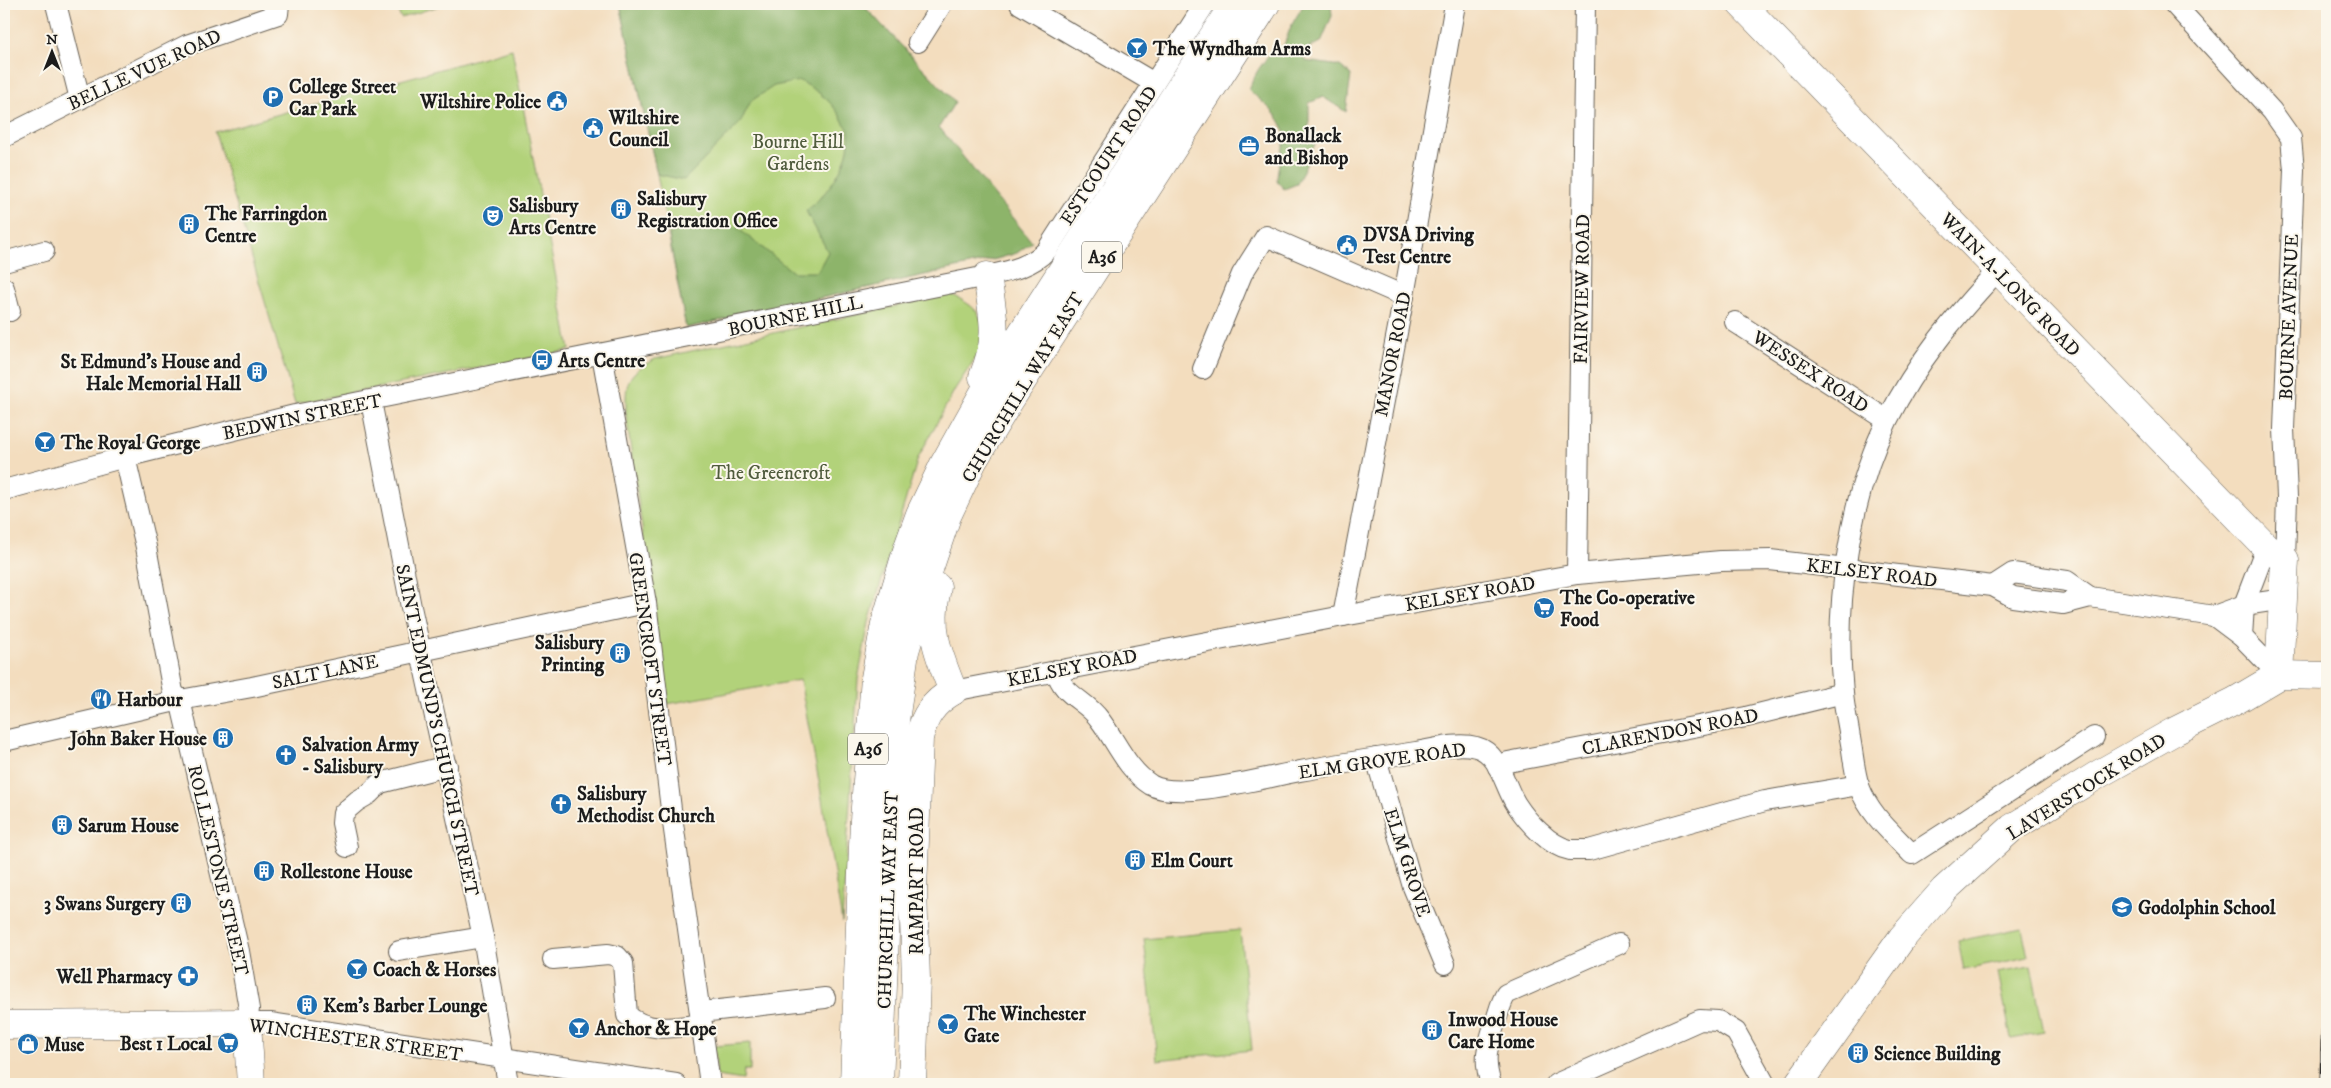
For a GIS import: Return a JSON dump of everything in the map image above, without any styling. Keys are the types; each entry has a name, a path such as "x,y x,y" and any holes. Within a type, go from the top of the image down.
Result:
{"main road":[{"name":"CHURCHILL WAY EAST","path":"854,1084 868,758 879,650 897,583 920,514 962,429 1234,4"},
{"name":"CHURCHILL WAY EAST","path":"879,1084 895,721 901,673 911,629 947,516 973,461 1008,403 1266,4"},
{"name":"WAIN-A-LONG ROAD","path":"1741,4 2275,553"},
{"path":"962,429 994,345 994,322 987,276"},
{"path":"947,516 932,617 936,650 952,691"},
{"name":"BOURNE AVENUE","path":"2275,553 2284,599 2279,675"},
{"path":"2279,675 2327,676"},
{"name":"LAVERSTOCK ROAD","path":"1798,1084 1902,938 1944,890 2012,828 2099,774 2175,732 2235,702 2279,675"},
{"name":"RAMPART ROAD","path":"912,1084 916,980 913,890 919,738 924,718 941,698 952,691"},
{"path":"247,1023 251,1084"},
{"name":"WINCHESTER STREET","path":"4,1025 247,1023"}],"street":[{"path":"56,4 80,99"},
{"name":"BELLE VUE ROAD","path":"4,137 201,39 278,14 279,4"},
{"path":"918,42 942,4"},
{"path":"1020,4 1154,83"},
{"name":"ESTCOURT ROAD","path":"987,276 1022,267 1041,256 1047,250 1205,4"},
{"name":"MANOR ROAD","path":"1343,616 1404,296 1455,4"},
{"name":"FAIRVIEW ROAD","path":"1577,574 1586,4"},
{"name":"BOURNE AVENUE","path":"2174,4 2272,111 2291,138 2294,170 2284,429 2287,497 2275,553"},
{"path":"1203,369 1242,274 1266,236 1404,296"},
{"path":"4,262 44,251"},
{"name":"WESSEX ROAD","path":"1912,854 1872,812 1859,785 1842,693 1841,637 1845,568 1854,516 1869,466 1887,420 1920,363 1953,318 1998,270"},
{"name":"BOURNE HILL","path":"602,354 987,276"},
{"path":"4,288 10,311"},
{"name":"WESSEX ROAD","path":"1735,322 1887,420"},
{"name":"BEDWIN STREET","path":"4,490 124,456 295,415 602,354"},
{"name":"GREENCROFT STREET","path":"602,354 646,603 664,756 710,1084"},
{"name":"SAINT EDMUND'S CHURCH STREET","path":"371,401 421,650 483,937 508,1084"},
{"name":"ROLLESTONE STREET","path":"124,456 146,547 173,692 180,700 239,951 249,1009 247,1023"},
{"path":"2242,637 2244,606 2275,553"},
{"name":"KELSEY ROAD","path":"952,691 1343,616 1577,574 1731,561 1770,560 1845,568 1993,586 2013,597 2063,604 2090,597 2214,616 2244,606 2284,599"},
{"name":"SALT LANE","path":"4,741 180,700 252,687 646,603"},
{"name":"KELSEY ROAD","path":"2214,616 2242,637 2279,675"},
{"name":"ELM GROVE ROAD","path":"1056,670 1059,682 1068,694 1091,709 1133,769 1153,786 1165,790 1209,788 1376,758 1457,746 1476,746 1486,752 1498,767 1516,804 1540,832 1568,850 1589,850 1765,802 1810,792 1859,785"},
{"name":"CLARENDON ROAD","path":"1498,767 1508,762 1746,717 1842,693"},
{"name":"LAVERSTOCK ROAD","path":"1912,854 2094,737"},
{"name":"ELM GROVE","path":"1376,758 1413,887 1445,964"},
{"path":"347,847 342,823 343,813 357,800 369,794 380,783 447,766"},
{"path":"399,951 483,937"},
{"path":"1488,1076 1488,1040 1500,1003 1506,994 1619,944"},
{"path":"553,959 608,954 617,956 623,963 627,1015 644,1027 658,1029 701,1018 825,998"},
{"path":"1556,1084 1700,1020 1718,1021 1736,1032 1765,1084"},
{"name":"WINCHESTER STREET","path":"247,1023 270,1023 676,1084"}],"green space":[{"path":"394,4 445,4 401,18"},
{"name":"Bourne Hill Gardens","path":"620,4 862,4 955,102 939,127 990,191 1017,253 686,328 657,174"},
{"name":"Bourne Hill Gardens","path":"620,4 862,4 955,102 939,127 1032,242 1017,253 996,259 686,328 669,235 681,226 701,224 735,226 793,272 817,272 828,252 806,211 830,186 842,166 849,144 849,132 831,104 807,85 800,81 774,86 751,101 740,123 684,180 657,174"},
{"path":"1304,4 1331,4 1332,16 1321,42 1300,52 1306,61 1340,66 1351,75 1346,112 1323,97 1309,103 1309,132 1315,144 1297,184 1284,189 1277,181 1285,135 1283,127 1274,113 1249,90 1262,64 1272,53 1284,45 1291,26"},
{"path":"512,49 570,350 295,404 215,132"},
{"name":"The Greencroft","path":"951,294 976,311 988,339 955,389 918,458 869,622 858,679 842,922 800,680 667,704 626,415 627,387 632,375 637,370 655,359"},
{"path":"2022,928 2028,957 1964,970 1958,941"},
{"path":"1240,930 1252,1050 1157,1060 1144,939"},
{"path":"2031,966 2044,1032 2011,1038 1998,972"},
{"path":"750,1043 750,1070 744,1070 743,1080 717,1076 714,1046"}],"railway":[{"path":"2322,1084 2327,923"}],"place":[{"name":"The Wyndham Arms","path":"1137,48"},
{"name":"College Street Car Park","path":"273,97"},
{"name":"Wiltshire Police","path":"557,101"},
{"name":"Wiltshire Council","path":"593,128"},
{"name":"Bonallack and Bishop","path":"1249,146"},
{"name":"Salisbury Registration Office","path":"621,209"},
{"name":"Salisbury Arts Centre","path":"493,216"},
{"name":"The Farringdon Centre","path":"189,224"},
{"name":"DVSA Driving Test Centre","path":"1347,245"},
{"name":"Arts Centre","path":"542,360"},
{"name":"St Edmund's House and Hale Memorial Hall","path":"257,372"},
{"name":"The Royal George","path":"45,442"},
{"name":"The Co-operative Food","path":"1544,608"},
{"name":"Salisbury Printing","path":"620,653"},
{"name":"Harbour","path":"101,699"},
{"name":"John Baker House","path":"223,738"},
{"name":"Salvation Army - Salisbury","path":"286,755"},
{"name":"Salisbury Methodist Church","path":"561,804"},
{"name":"Sarum House","path":"62,825"},
{"name":"Elm Court","path":"1135,860"},
{"name":"Rollestone House","path":"264,871"},
{"name":"3 Swans Surgery","path":"181,903"},
{"name":"Godolphin School","path":"2122,907"},
{"name":"Coach & Horses","path":"357,969"},
{"name":"Well Pharmacy","path":"188,976"},
{"name":"Kem's Barber Lounge","path":"307,1005"},
{"name":"The Winchester Gate","path":"948,1024"},
{"name":"Anchor & Hope","path":"579,1028"},
{"name":"Inwood House Care Home","path":"1432,1030"},
{"name":"Best 1 Local","path":"228,1043"},
{"name":"Muse","path":"28,1044"},
{"name":"Science Building","path":"1858,1053"}]}
